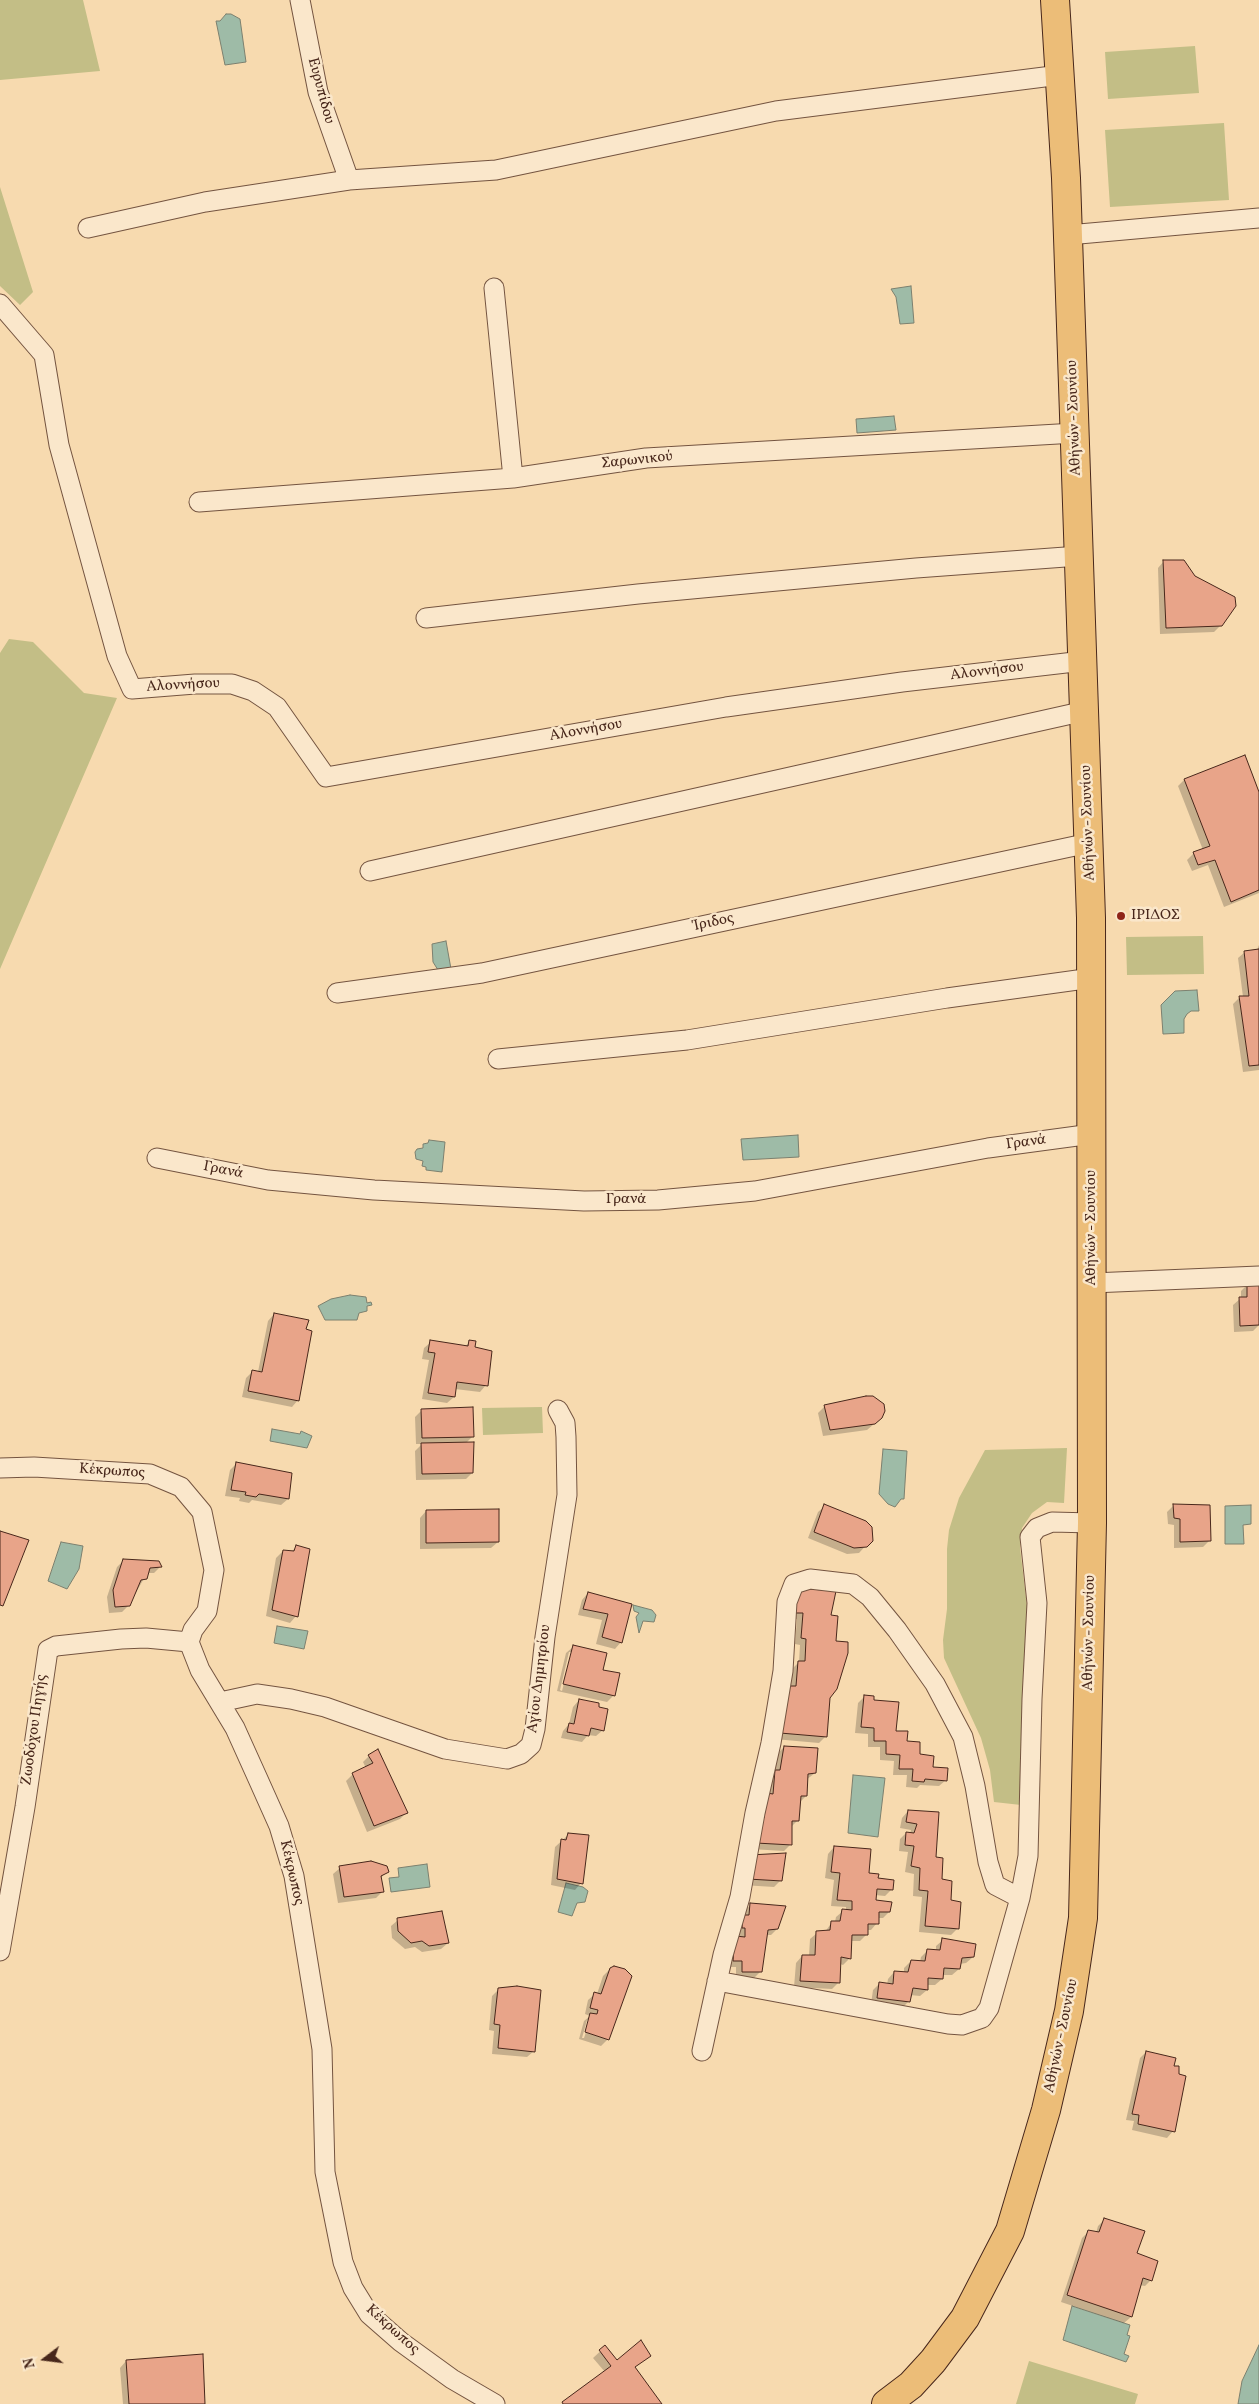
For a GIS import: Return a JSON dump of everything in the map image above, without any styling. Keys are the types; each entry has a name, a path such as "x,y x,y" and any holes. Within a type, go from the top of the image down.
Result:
{"main road":[{"name":"Αθήνών - Σουνίου","path":"886,2404 911,2385 933,2362 965,2318 1010,2231 1046,2110 1070,2011 1081,1938 1085,1884 1092,1523 1092,978 1076,433 1068,235 1055,0"}],"street":[{"name":"Ευρυπίδου","path":"300,0 318,92 349,180"},
{"path":"88,228 205,202 349,180 496,170 776,111 1060,75"},
{"path":"1068,235 1259,218"},
{"path":"494,288 513,478"},
{"name":"Αλοννήσου","path":"0,304 44,355 59,445 116,656 132,689 195,684 232,684 252,690 277,707 326,777 429,757 726,707 902,682 1083,661"},
{"name":"Σαρωνικού","path":"199,502 513,478 646,458 1076,433"},
{"path":"426,618 667,591 916,568 1079,556"},
{"path":"370,871 1085,711"},
{"name":"Ίριδος","path":"337,993 482,973 1089,843"},
{"path":"498,1059 687,1040 947,998 1092,978"},
{"name":"Γρανά","path":"157,1158 268,1180 374,1190 584,1201 658,1200 755,1191 988,1148 1092,1134"},
{"path":"1092,1283 1259,1276"},
{"name":"Αγίου Δημητρίου","path":"220,1702 257,1694 291,1699 325,1707 445,1749 507,1759 520,1754 531,1745 535,1729 545,1637 567,1496 566,1437 564,1423 558,1410"},
{"name":"Κέκρωπος","path":"0,1468 34,1467 150,1474 181,1487 202,1512 214,1570 207,1611 193,1630 189,1642 200,1670 235,1728 279,1826 294,1876 322,2049 325,2172 344,2262 353,2288 369,2314 401,2342 452,2379 495,2404"},
{"path":"718,1981 948,2024 970,2023 982,2018 989,2008 1020,1898 1028,1856 1036,1603 1030,1537 1037,1528 1052,1522 1092,1523"},
{"path":"702,2050 740,1897 755,1813 771,1742 783,1671 787,1602 794,1584 810,1579 853,1584 870,1596 935,1684 963,1737 975,1786 988,1862 995,1885 1020,1898"},
{"name":"Ζωοδόχου Πηγής","path":"0,1951 25,1807 48,1650 56,1646 121,1639 146,1638 189,1642"}],"shaded area":[{"path":"0,0 83,0 100,71 0,80"},
{"path":"226,14 231,14 240,19 246,62 225,65 216,21 220,21"},
{"path":"1195,46 1199,93 1108,99 1105,52"},
{"path":"1224,123 1229,200 1110,207 1105,130"},
{"path":"0,187 33,292 20,305 0,286"},
{"path":"911,286 914,323 900,324 896,297 891,289"},
{"path":"894,416 896,430 857,433 856,419"},
{"path":"9,639 33,642 84,693 117,698 0,969 0,653"},
{"path":"1203,936 1204,974 1127,975 1126,937"},
{"path":"446,941 451,969 438,970 433,962 432,944"},
{"path":"1197,990 1199,1011 1191,1011 1187,1014 1184,1019 1184,1033 1163,1034 1161,1005 1175,991"},
{"path":"798,1135 799,1157 743,1160 741,1139"},
{"path":"429,1140 445,1142 442,1172 426,1170 426,1167 422,1166 423,1161 416,1159 415,1152 417,1149 423,1148 423,1144 428,1143"},
{"path":"350,1295 366,1297 367,1303 371,1302 372,1305 367,1306 367,1311 359,1313 357,1320 325,1320 318,1306 331,1299"},
{"path":"542,1407 543,1433 483,1435 482,1408"},
{"path":"272,1429 300,1434 301,1431 312,1436 307,1448 270,1441"},
{"path":"1067,1448 1064,1503 1047,1502 1032,1513 1022,1528 1020,1548 1028,1614 1021,1805 994,1802 990,1770 981,1738 944,1658 943,1640 947,1609 947,1549 949,1530 959,1498 985,1450"},
{"path":"883,1449 907,1451 904,1499 901,1499 895,1507 888,1504 879,1494"},
{"path":"1251,1505 1251,1524 1243,1525 1244,1544 1225,1544 1225,1506"},
{"path":"61,1542 83,1546 79,1569 67,1589 48,1581"},
{"path":"633,1605 652,1610 656,1615 654,1622 643,1621 639,1633 636,1617 639,1613 634,1611"},
{"path":"277,1626 308,1631 304,1649 274,1643"},
{"path":"853,1775 885,1778 878,1837 848,1833"},
{"path":"427,1864 430,1887 391,1892 389,1878 399,1877 398,1868"},
{"path":"566,1883 583,1887 588,1891 585,1902 577,1903 572,1916 558,1912"},
{"path":"1072,2306 1130,2325 1127,2335 1130,2336 1124,2354 1129,2356 1126,2362 1063,2340"},
{"path":"1259,2345 1259,2404 1238,2404 1242,2381"},
{"path":"1029,2361 1138,2394 1135,2404 1016,2404"}],"building":[{"path":"1163,560 1184,560 1195,576 1235,597 1236,606 1222,626 1166,628"},
{"path":"1245,755 1259,792 1259,890 1231,902 1215,860 1198,865 1193,852 1210,846 1184,779"},
{"path":"1259,949 1259,1065 1249,1066 1239,996 1249,996 1244,951"},
{"path":"1247,1283 1259,1284 1259,1325 1240,1326 1239,1297 1247,1297"},
{"path":"274,1313 309,1320 306,1329 312,1331 299,1401 248,1391 252,1370 262,1372"},
{"path":"430,1340 468,1346 469,1340 476,1341 475,1347 492,1351 488,1386 457,1382 455,1397 428,1393 435,1353 428,1352"},
{"path":"873,1396 884,1404 885,1411 882,1418 875,1424 830,1430 824,1405"},
{"path":"473,1407 474,1437 422,1438 421,1409"},
{"path":"474,1442 473,1473 422,1474 421,1443"},
{"path":"236,1462 292,1473 289,1499 259,1494 256,1497 245,1495 246,1492 231,1490"},
{"path":"824,1504 866,1521 872,1527 873,1541 867,1547 854,1548 814,1532"},
{"path":"1173,1504 1210,1505 1211,1541 1180,1542 1180,1519 1174,1518"},
{"path":"499,1509 499,1542 426,1543 426,1510"},
{"path":"0,1531 29,1540 3,1606 0,1605"},
{"path":"296,1545 310,1549 298,1617 272,1610 283,1550 294,1551"},
{"path":"123,1559 159,1561 162,1567 150,1568 147,1579 141,1580 130,1606 115,1607 113,1590"},
{"path":"797,1588 836,1591 831,1615 838,1616 836,1641 848,1642 848,1653 837,1689 830,1698 827,1737 780,1733 781,1710 786,1710 789,1686 796,1686 798,1661 805,1661 806,1639 801,1638 803,1613 795,1613"},
{"path":"588,1592 632,1604 622,1643 602,1637 608,1614 583,1609"},
{"path":"573,1645 607,1653 603,1670 620,1673 615,1696 563,1684"},
{"path":"864,1695 874,1696 874,1700 899,1702 896,1731 908,1731 907,1741 920,1742 920,1754 934,1756 933,1767 948,1768 947,1781 925,1779 924,1782 912,1781 913,1769 899,1769 900,1755 886,1754 886,1741 874,1741 874,1728 861,1727"},
{"path":"579,1699 599,1703 599,1707 608,1709 604,1731 591,1728 589,1736 567,1732 569,1723 574,1724"},
{"path":"784,1746 818,1748 816,1773 808,1774 807,1796 801,1796 799,1821 792,1821 792,1845 756,1843 758,1818 764,1818 767,1793 773,1794 775,1770 780,1770"},
{"path":"378,1749 408,1813 374,1826 352,1773 373,1763 368,1755"},
{"path":"908,1810 939,1812 936,1857 943,1858 942,1879 952,1881 951,1900 961,1902 959,1929 925,1926 928,1891 919,1890 920,1868 911,1866 914,1846 905,1845 906,1832 914,1833 917,1824 906,1822"},
{"path":"568,1833 589,1835 583,1884 557,1879 561,1839 566,1840"},
{"path":"834,1846 871,1849 869,1873 879,1874 878,1878 894,1880 893,1890 877,1889 876,1900 892,1902 890,1912 879,1912 879,1924 868,1924 868,1935 852,1935 851,1959 841,1957 840,1983 800,1981 802,1955 815,1955 816,1931 830,1930 831,1921 840,1921 842,1909 852,1910 852,1901 837,1900 840,1873 831,1872"},
{"path":"786,1853 782,1881 748,1879 750,1855"},
{"path":"371,1861 387,1866 389,1872 381,1876 384,1892 344,1897 339,1866"},
{"path":"750,1903 786,1906 778,1929 768,1930 762,1972 742,1972 742,1961 733,1961 735,1936 745,1937 745,1928 742,1928 743,1915 749,1915"},
{"path":"442,1911 449,1943 429,1946 422,1941 411,1943 398,1931 397,1918"},
{"path":"942,1938 976,1944 974,1957 962,1958 960,1969 944,1968 943,1979 928,1978 928,1990 913,1988 910,2002 877,1998 879,1982 893,1984 894,1971 908,1972 911,1960 925,1961 927,1949 940,1950"},
{"path":"614,1966 625,1969 632,1976 609,2040 585,2032 590,2013 597,2014 598,2010 590,2008 594,1992 601,1994 610,1968"},
{"path":"517,1986 541,1990 535,2052 498,2048 500,2025 494,2024 498,1988"},
{"path":"1146,2051 1176,2058 1174,2066 1179,2066 1179,2074 1186,2076 1175,2132 1138,2124 1139,2115 1132,2114"},
{"path":"1104,2218 1145,2231 1137,2253 1158,2261 1152,2281 1143,2278 1132,2317 1067,2295 1088,2230 1099,2232"},
{"path":"641,2340 651,2356 635,2367 662,2404 563,2404 562,2402 611,2366 599,2350 605,2345 617,2360"},
{"path":"203,2354 205,2404 129,2404 126,2360"}],"place":[{"name":"ΙΡΙΔΟΣ","path":"1121,916"}]}
